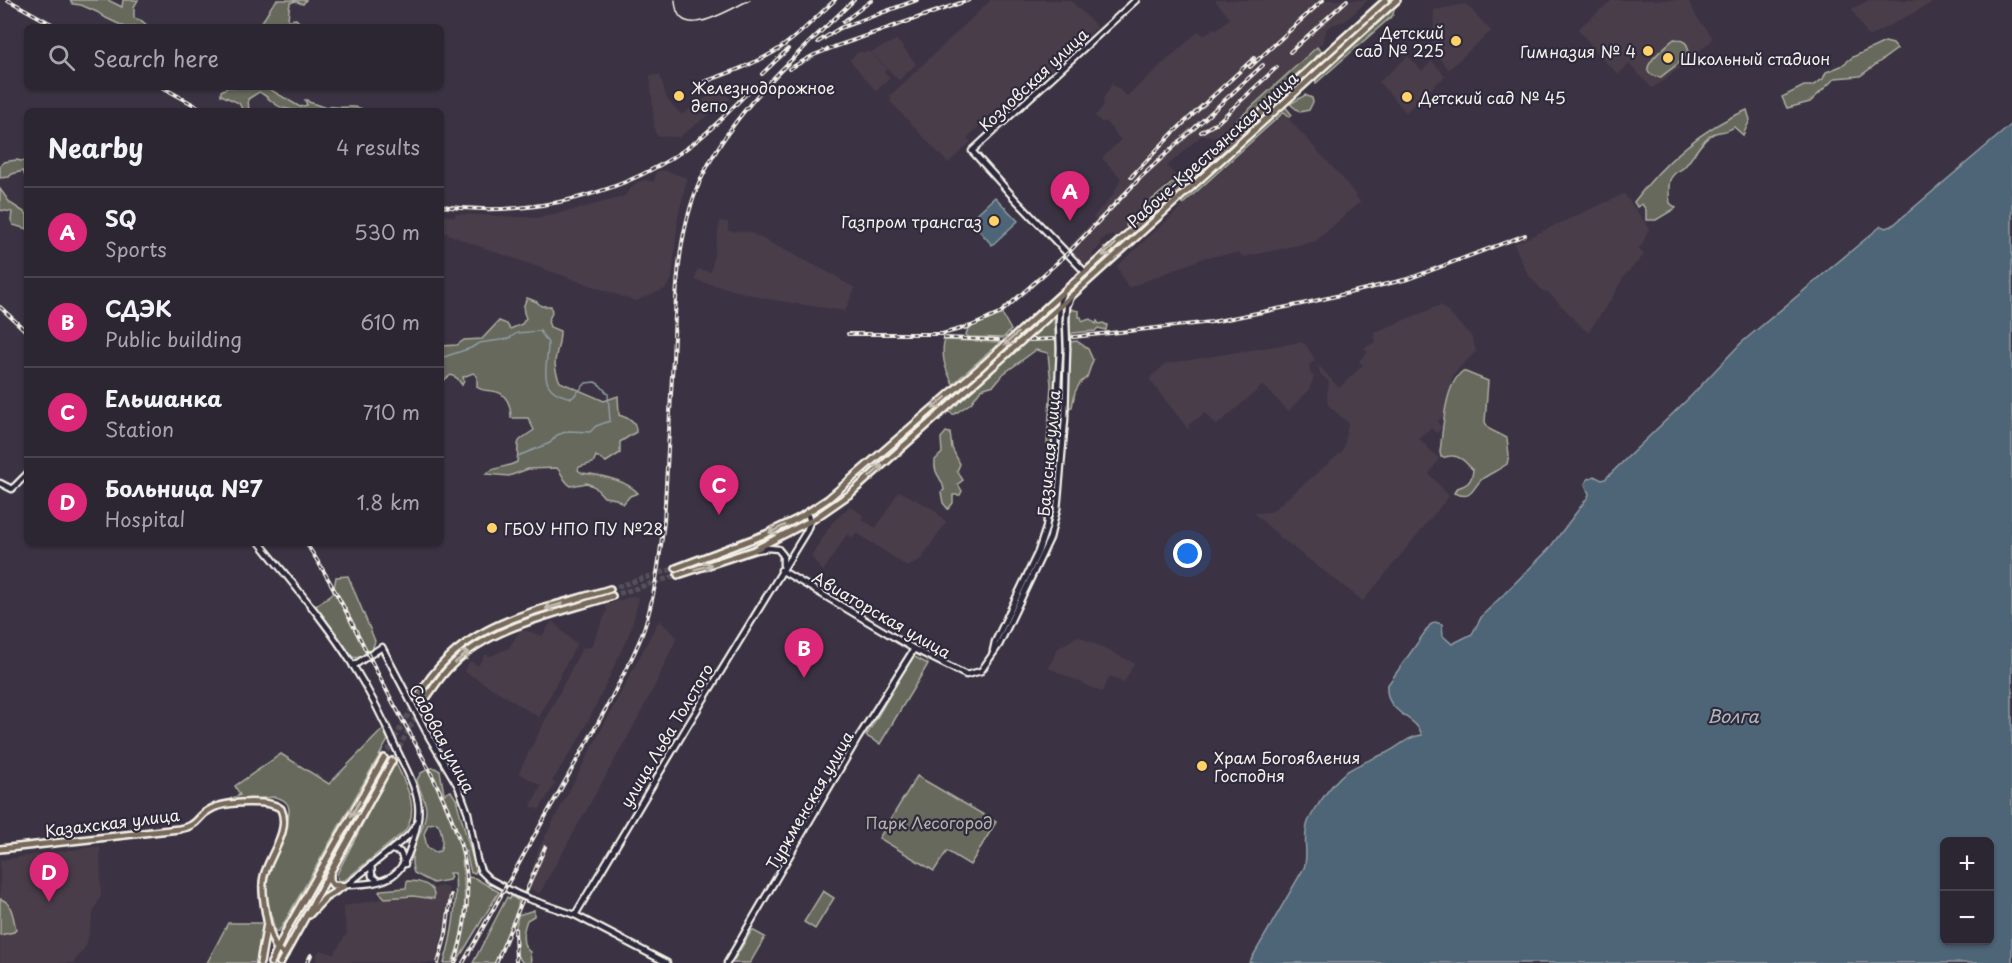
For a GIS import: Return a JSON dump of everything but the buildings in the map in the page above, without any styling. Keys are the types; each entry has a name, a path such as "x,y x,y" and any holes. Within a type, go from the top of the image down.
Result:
{"main road":[{"name":"Рабоче-Крестьянская улица","path":"810,522 850,494 1045,320 1061,302 1066,289 1084,271 1386,0"},
{"name":"Рабоче-Крестьянская улица","path":"807,512 844,487 1040,313 1073,293 1397,0"},
{"path":"676,567 754,540 807,512"},
{"path":"678,575 753,550 810,522"},
{"path":"418,697 425,684 445,659 469,639 483,631 511,619 610,589"},
{"path":"424,701 452,665 487,639 612,596"},
{"path":"272,963 286,931 384,758"},
{"path":"280,963 392,761"},
{"name":"Казахская улица","path":"0,849 179,829 192,826 211,809 264,802 277,806 283,814 281,832 263,880 268,921"},
{"path":"330,872 330,881 333,885 345,886"},
{"path":"304,921 325,898 345,886"},
{"path":"268,921 278,949 285,954"},
{"path":"260,963 268,921"},
{"path":"270,929 277,935 286,931"}],"street":[{"name":"Козловская улица","path":"1084,271 972,151 1136,0"},
{"path":"1059,320 1061,302"},
{"path":"1061,302 1066,321 1064,349"},
{"path":"1051,314 1057,314 1064,349"},
{"name":"Базисная улица","path":"973,675 981,671 999,645 1043,556 1053,528 1057,509 1064,430 1064,349"},
{"path":"0,483 12,489 24,477"},
{"path":"807,512 810,522"},
{"name":"улица Льва Толстого","path":"575,915 810,522"},
{"path":"262,546 304,598 353,666 382,717 418,801 418,821 405,864 394,876 345,886"},
{"name":"улица Льва Толстого","path":"753,550 778,549 783,555 781,570"},
{"name":"Авиаторская улица","path":"781,570 914,649 966,675 973,675"},
{"name":"Садовая улица","path":"353,666 382,647 429,737 458,786 468,813 481,871 489,879 517,894 575,915"},
{"name":"Туркменская улица","path":"727,963 858,738 914,649"},
{"path":"345,886 409,835 418,821"},
{"path":"391,850 400,852 405,864"},
{"path":"371,865 372,876 379,880"},
{"path":"575,915 667,963"}],"shaded area":[{"path":"991,0 1070,0 1097,27 1038,82 1030,79 996,112 994,111 967,138 971,142 948,163 890,101 892,99 890,96"},
{"path":"1215,0 1368,0 1345,21 1327,28 1322,43 1219,137 1201,136 1167,166 1176,176 1141,208 1143,211 1117,236 1108,235 1099,242 1101,245 1092,254 1094,257 1084,265 1068,247 1095,219 1093,217 1113,195 1121,178 1102,158 1121,140 1105,121 1102,123 1095,116 1104,105 1103,99 1112,84 1127,96 1199,31 1204,36 1213,28 1216,30 1230,18"},
{"name":"Гимназия № 4","path":"1612,0 1688,0 1697,18 1712,36 1711,41 1665,80 1652,88 1629,64 1619,74 1605,62 1578,29"},
{"path":"1869,0 1937,0 1870,36 1867,35 1852,9"},
{"name":"Детский сад № 225","path":"1466,4 1491,31 1449,69 1433,51 1434,10"},
{"path":"897,40 916,64 899,80 871,52"},
{"path":"858,52 870,52 887,69 884,72 890,78 876,91 850,60"},
{"name":"Детский сад № 45","path":"1408,56 1422,71 1432,61 1445,76 1406,112 1379,82"},
{"path":"650,75 660,75 667,99 682,115 721,87 730,99 679,137 658,136 655,133"},
{"path":"1284,114 1345,181 1360,202 1316,241 1243,257 1239,253 1206,257 1128,288 1117,266"},
{"path":"663,170 687,178 678,217 672,279 665,289 635,301 444,232 444,215 537,218 623,197 637,182 645,180 654,182 656,172"},
{"path":"1624,194 1649,228 1642,245 1638,248 1644,255 1624,276 1614,295 1588,332 1548,292 1543,291 1527,273 1514,244"},
{"path":"720,221 728,222 728,231 749,232 855,288 845,311 768,299 695,280 697,269 711,272"},
{"path":"1441,305 1471,336 1476,351 1453,374 1448,412 1437,422 1442,427 1437,433 1431,428 1418,438 1439,459 1429,474 1449,496 1363,601 1281,538 1254,513 1271,512 1342,452 1348,423 1328,405 1329,382 1320,373 1318,365 1339,388 1363,365 1359,361 1368,352 1364,348 1376,342 1373,333"},
{"path":"1301,342 1306,345 1315,360 1309,365 1310,373 1314,377 1308,391 1288,411 1263,385 1216,426 1205,413 1188,425 1190,428 1188,429 1149,379 1165,364"},
{"path":"899,491 933,509 946,522 921,559 908,567 857,533 852,538 848,533 823,571 811,557 832,523 850,506 864,516 862,520 876,528"},
{"path":"633,596 639,598 631,629 579,739 552,781 555,784 539,810 531,806 541,786 519,773 521,768 582,648 591,647 607,611 606,605"},
{"path":"659,620 677,637 632,729 539,894 527,886 538,850"},
{"path":"552,621 577,643 539,717 464,671 470,661 478,666 485,655 491,656 509,648 521,629 542,636"},
{"path":"1078,636 1134,663 1124,683 1110,676 1102,692 1049,668 1057,649"},
{"path":"100,846 101,895 94,910 86,946 73,963 0,963 0,860"},
{"path":"441,886 449,888 448,912 435,963 315,962 320,950 334,954 347,933 344,906 426,891 431,897 433,889"}],"green space":[{"path":"70,0 108,0 122,7 123,0 138,0 134,7 134,18 146,24 119,24 97,12 73,4"},
{"path":"277,0 306,0 303,4 295,1 290,3 288,18 289,20 296,19 298,24 262,24"},
{"path":"1391,7 1394,9 1393,15 1316,83 1315,77"},
{"name":"Школьный стадион","path":"1674,39 1686,43 1687,54 1661,77 1652,75 1648,71 1652,60"},
{"path":"1885,42 1893,44 1897,49 1860,76 1835,78 1810,102 1787,108 1782,97 1804,86 1812,86 1823,79 1826,72"},
{"path":"1317,47 1321,52 1226,139 1221,141 1221,135"},
{"path":"271,90 300,107 307,105 305,100 307,100 326,108 279,107 259,92 248,99 249,108 242,108 239,103 221,95 221,91"},
{"path":"1305,95 1312,98 1313,102 1309,110 1300,112 1290,104"},
{"path":"1284,105 1292,115 1290,117 1284,112 1183,204 1179,200"},
{"path":"330,106 357,108 326,108"},
{"path":"1747,110 1750,120 1743,135 1734,127 1709,136 1684,167 1672,177 1669,186 1670,203 1676,208 1656,220 1646,220 1646,210 1642,204 1637,207 1634,202 1645,188 1684,148 1714,126"},
{"path":"24,161 24,174 23,171 0,178 0,166 4,162"},
{"path":"1177,179 1176,185 1130,229 1127,228 1126,225 1149,202"},
{"path":"0,189 10,203 24,212 24,228 13,225 12,212 0,210"},
{"path":"527,298 541,306 551,306 552,313 548,321 550,327 560,331 555,367 560,382 604,401 618,396 619,415 634,422 636,432 620,442 620,453 606,462 596,456 593,463 579,467 578,470 582,473 619,481 633,488 638,493 630,496 623,504 616,499 604,497 595,487 587,483 571,486 557,468 528,469 509,476 485,474 517,462 518,443 534,430 528,418 511,418 509,404 505,397 497,392 477,387 477,376 473,373 463,377 462,385 457,378 451,375 444,380 444,346 457,345 464,340 482,339 499,321 507,324 510,329 522,324 526,318"},
{"path":"1070,309 1079,311 1079,317 1084,321 1090,319 1096,324 1097,321 1099,324 1107,325 1106,330 1098,328 1095,331 1073,333 1070,336"},
{"path":"1002,314 1011,330 1003,338 966,335 968,328"},
{"path":"1054,317 1057,360 1051,450 1047,444 1051,384 1048,353 1036,350 1003,374 994,385 981,389 971,403 953,415 948,410"},
{"path":"946,340 1000,342 953,384 944,359 943,348"},
{"path":"1077,341 1088,349 1093,360 1087,377 1075,392 1072,407 1069,408 1069,342"},
{"path":"1463,371 1488,381 1485,422 1489,429 1507,438 1509,455 1507,464 1484,478 1471,493 1465,496 1454,493 1457,488 1469,482 1473,470 1460,458 1441,457 1440,452 1448,397 1452,386"},
{"path":"946,432 950,433 952,448 960,464 957,471 963,480 958,484 962,491 960,495 953,495 953,503 948,509 943,503 941,492 944,490 935,465 935,460 942,453 941,438"},
{"path":"348,576 375,641 372,650 356,658 346,653 316,606 333,593 336,577"},
{"path":"913,656 928,664 880,744 866,736"},
{"path":"383,729 388,740 281,928 275,931 265,890 266,878 288,819 289,807 286,802 275,797 225,801 240,795 235,786 281,754 329,784"},
{"path":"395,761 410,796 412,814 410,822 405,831 345,880 338,881 337,874"},
{"path":"430,768 440,771 444,794 451,791 456,799 476,870 475,873 471,873 466,851 461,851 464,880 463,921 452,963 444,963 454,918 455,873 449,873 451,877 449,880 433,883 414,873 412,865 414,849 426,812 417,780 421,773","holes":["437,823 442,836 442,844 440,851 435,852 427,847 424,834 428,824"]},
{"name":"Парк Лесогород","path":"917,776 996,822 970,865 947,851 934,871 879,838"},
{"path":"467,877 475,878 499,892 456,963 468,906"},
{"path":"407,881 426,884 432,890 434,899 413,896 385,898 379,892 406,888"},
{"path":"823,891 834,898 815,929 804,922"},
{"path":"511,896 519,901 516,915 495,963 473,963 507,897 510,899"},
{"path":"0,899 10,906 16,929 14,932 0,935"},
{"path":"534,910 534,916 527,920 523,937 530,952 531,963 523,963 515,953 518,915"},
{"path":"228,923 266,923 258,963 207,963"},
{"path":"752,930 765,937 750,963 732,963"}],"water":[{"name":"Волга","path":"2012,124 2012,963 1249,963 1304,868 1308,822 1328,791 1348,770 1422,735 1414,723 1391,703 1387,686 1430,625 1435,622 1442,624 1443,636 1452,644 1472,634 1482,616 1548,550 1588,497 1585,484 1588,479 1594,476 1605,479 1691,396 1741,343 1881,226 1886,228 1892,226"},
{"name":"Газпром трансгаз","path":"995,197 1018,221 992,245 970,220"}],"waterway":[{"path":"444,357 479,343 508,339 517,333 540,331 548,343 546,378 553,390 560,395 572,398 586,383 595,382 608,394 610,421 596,426 590,432 569,431 557,435 550,443 518,456"}],"tunnel":[{"path":"610,589 676,568"},
{"path":"612,596 678,575"},
{"path":"384,758 418,697"},
{"path":"392,761 424,701"}],"tram line":[{"path":"675,0 678,13 685,20 694,22 718,16 750,0"}],"railway":[{"path":"8,0 52,24"},
{"path":"701,83 748,65 774,52 798,34 835,0"},
{"path":"463,963 608,705 634,654 646,623 656,580 664,522 679,262 688,215 695,193 719,146 753,101 792,59 854,0"},
{"path":"843,22 872,0"},
{"path":"818,42 840,28 917,0"},
{"path":"789,69 834,47 969,0"},
{"path":"1250,67 1323,0"},
{"path":"1290,52 1347,0"},
{"path":"762,74 788,49"},
{"path":"1131,177 1173,133 1254,58"},
{"path":"848,334 942,334 971,326 999,314 1068,253 1141,177 1263,65"},
{"path":"1201,132 1218,122 1277,67"},
{"path":"444,206 475,209 543,205 610,188 641,175 699,139 755,85"},
{"path":"167,90 200,108"},
{"path":"1073,337 1212,322 1302,304 1408,279 1525,235"},
{"path":"0,307 24,329"},
{"path":"944,338 998,340"},
{"path":"1030,340 1053,339"},
{"path":"308,546 339,599 423,757 454,826 466,869 467,893 463,928 455,963"},
{"path":"496,963 545,847"},
{"path":"438,963 446,934 451,895"},
{"path":"515,929 516,963"},
{"path":"307,963 311,955"}],"place":[{"name":"Детский сад № 225","path":"1456,41"},
{"name":"Гимназия № 4","path":"1648,51"},
{"name":"Школьный стадион","path":"1668,58"},
{"name":"Железнодорожное депо","path":"679,96"},
{"name":"Детский сад № 45","path":"1407,97"},
{"name":"Газпром трансгаз","path":"994,221"},
{"name":"SQ","path":"1070,221"},
{"name":"Ельшанка","path":"719,515"},
{"name":"ГБОУ НПО ПУ №28","path":"492,528"},
{"name":"СДЭК","path":"804,678"},
{"name":"Храм Богоявления Господня","path":"1202,766"},
{"name":"Больница №7","path":"49,902"}]}
